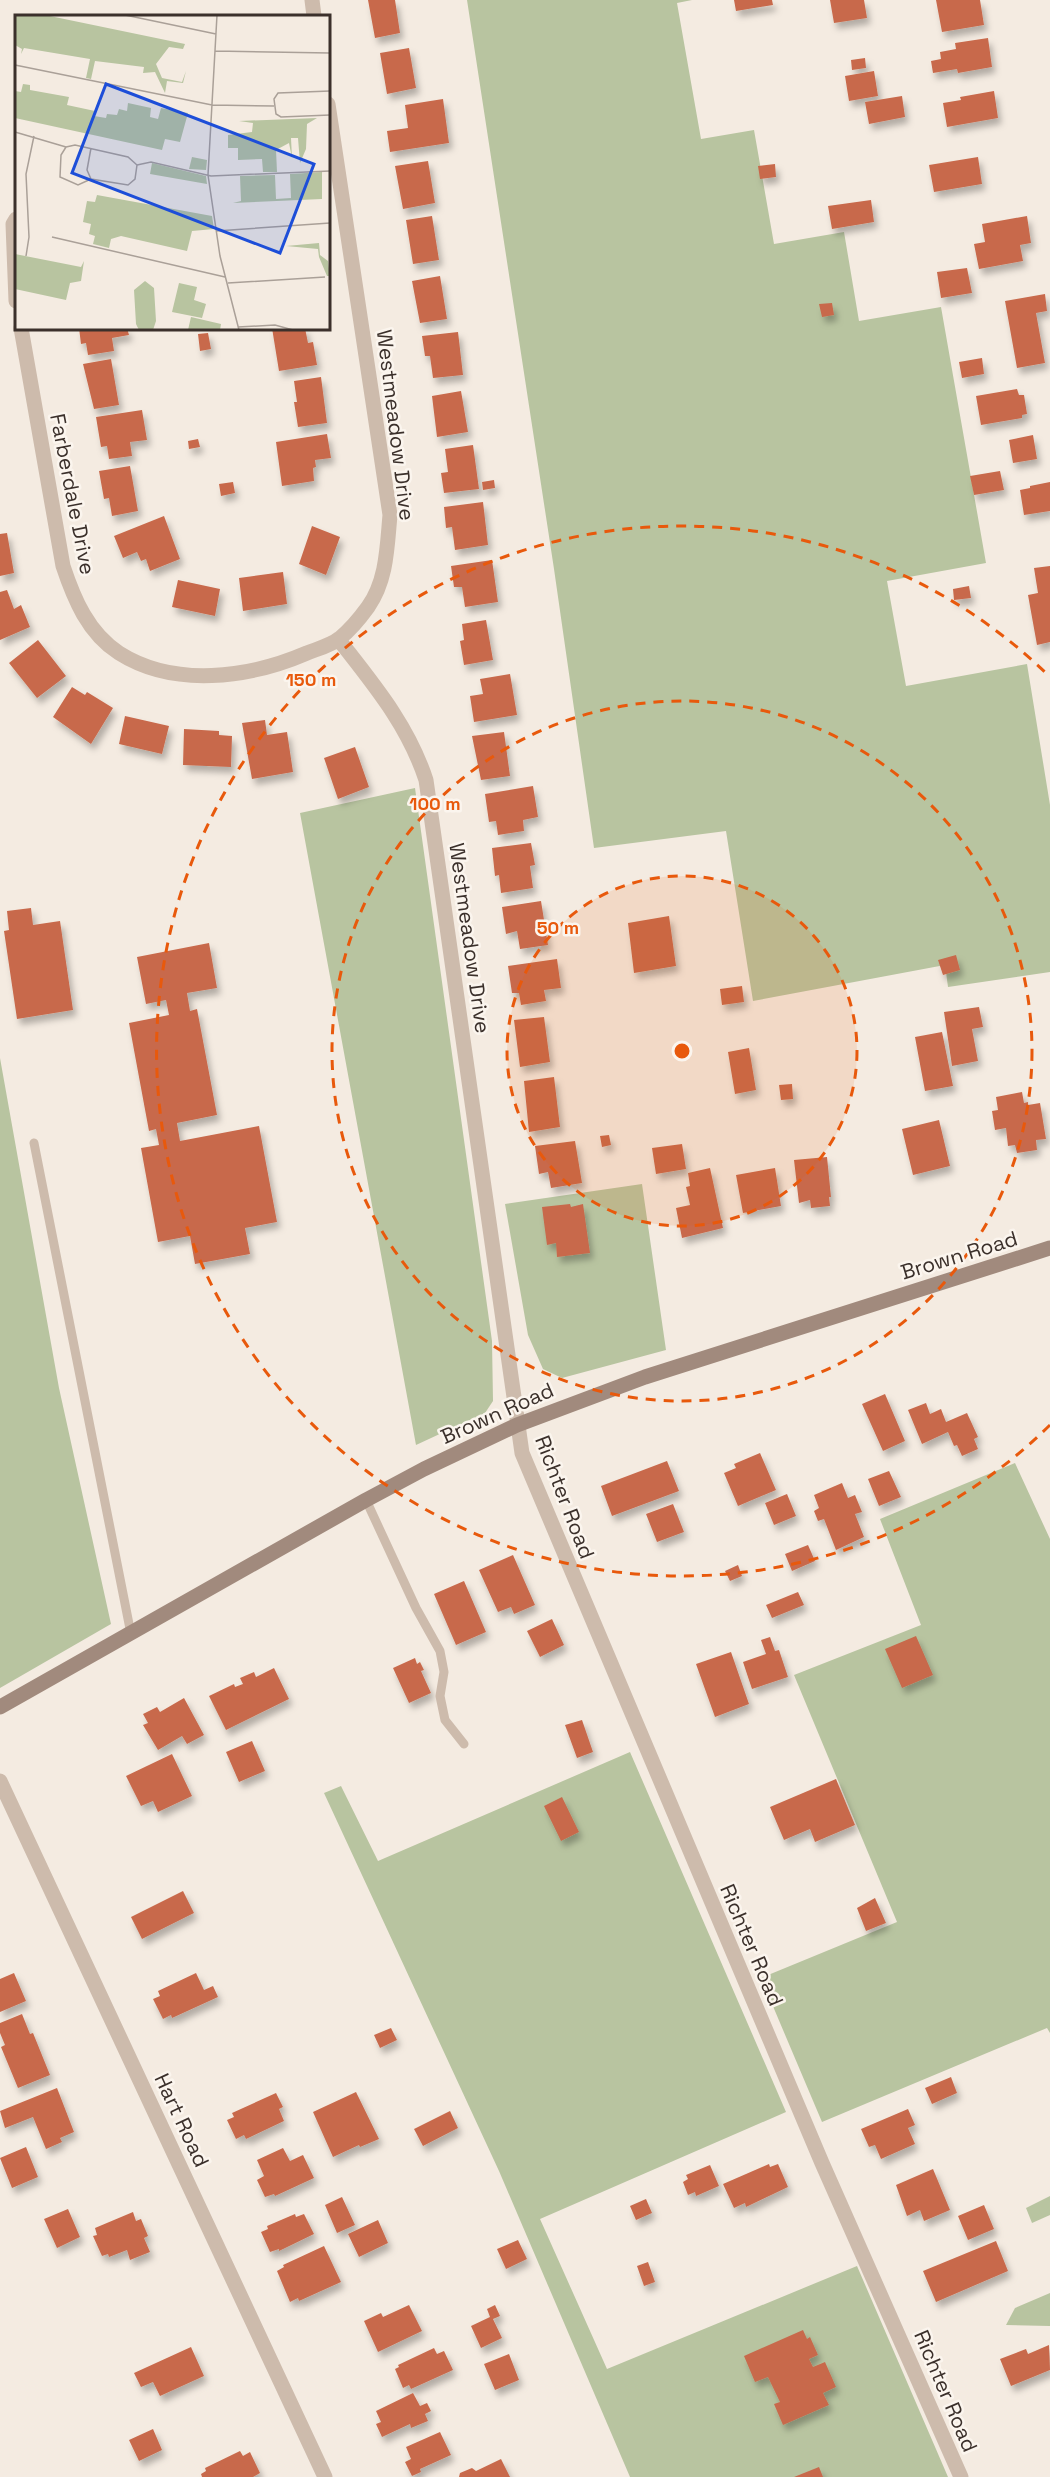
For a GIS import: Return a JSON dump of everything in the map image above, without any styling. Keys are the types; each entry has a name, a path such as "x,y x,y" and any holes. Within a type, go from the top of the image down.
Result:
{"main road":[{"name":"Brown Road","path":"0,1707 424,1468 517,1425 674,1367 1050,1248"}],"street":[{"path":"312,0 314,15"},
{"name":"Westmeadow Drive","path":"330,117 390,515 385,569 368,606 339,640 389,705 405,730 417,752 426,780 517,1425"},
{"path":"10,221 15,288"},
{"name":"Farberdale Drive","path":"21,330 63,566 74,597 91,628 117,652 146,668 182,676 214,675 278,666 339,640"},
{"name":"Richter Road","path":"517,1425 522,1453 822,2163 961,2477"},
{"name":"Hart Road","path":"0,1781 325,2477"}],"lane":[{"path":"34,1143 131,1634"},
{"path":"366,1500 416,1608 440,1651 444,1672 440,1696 445,1720 464,1744"}],"green space":[{"path":"467,0 692,0 677,3 701,139 754,130 774,244 844,232 859,321 941,307 986,563 887,581 906,686 1027,664 1050,805 1050,972 948,987 945,965 753,1001 726,831 594,848"},
{"path":"415,788 492,1341 493,1401 485,1413 416,1445 300,813"},
{"path":"0,1058 59,1388 111,1624 0,1688"},
{"path":"642,1184 666,1350 562,1378 543,1369 528,1335 505,1204"},
{"path":"1015,1463 1050,1539 1050,2033 1047,2028 822,2122 761,1978 897,1922 794,1675 921,1625 880,1519"},
{"path":"630,1752 786,2112 540,2219 607,2369 857,2266 948,2477 630,2477 499,2171 324,1793 341,1786 378,1861"},
{"path":"1050,2196 1050,2215 1032,2223 1026,2208"},
{"path":"1050,2293 1050,2326 1006,2325 1015,2308"}],"building":[{"path":"368,0 395,0 400,33 375,38"},
{"path":"734,0 772,0 773,5 736,11"},
{"path":"830,0 864,0 867,18 834,23"},
{"path":"936,0 980,0 984,25 942,32"},
{"path":"988,38 992,67 958,73 957,69 933,73 931,61 941,59 940,52 956,49 955,43"},
{"path":"409,48 416,88 387,94 380,53"},
{"path":"865,58 866,68 852,70 851,60"},
{"path":"874,71 878,96 849,101 845,76"},
{"path":"994,91 998,118 947,127 943,103 961,100 960,97"},
{"path":"902,96 905,117 869,124 865,102"},
{"path":"443,99 449,143 390,152 387,131 408,128 405,105"},
{"path":"978,157 982,184 934,192 929,165"},
{"path":"428,161 435,203 403,209 395,166"},
{"path":"775,164 776,177 760,179 758,166"},
{"path":"871,200 874,222 832,229 828,206"},
{"path":"432,216 439,260 413,264 406,220"},
{"path":"1027,216 1031,243 1020,245 1023,261 979,269 974,244 985,242 982,224"},
{"path":"967,268 972,293 941,298 937,272"},
{"path":"440,276 447,319 420,323 412,281"},
{"path":"1045,294 1047,311 1036,313 1045,363 1017,368 1005,301"},
{"path":"832,303 834,315 822,317 819,304"},
{"path":"79,330 128,330 129,335 112,338 114,351 88,355 86,343 81,344"},
{"path":"272,330 305,330 308,343 313,342 317,365 279,371"},
{"path":"458,332 463,375 433,378 430,356 425,356 422,336"},
{"path":"208,333 211,349 200,351 198,334"},
{"path":"982,358 984,374 962,378 959,362"},
{"path":"111,359 119,405 94,409 83,364"},
{"path":"321,377 327,423 298,427 294,402 297,402 294,381"},
{"path":"1017,389 1019,395 1024,395 1027,414 1022,415 1022,418 981,425 976,396"},
{"path":"461,391 468,432 437,437 432,396"},
{"path":"142,410 147,440 130,442 132,456 109,459 107,446 101,447 96,417"},
{"path":"327,434 331,458 315,460 314,481 282,486 276,442"},
{"path":"1033,435 1037,459 1013,463 1009,440"},
{"path":"198,439 200,447 189,449 188,441"},
{"path":"473,445 479,489 444,493 441,473 448,472 445,449"},
{"path":"130,466 138,511 112,516 109,498 104,499 99,471"},
{"path":"1000,471 1004,490 974,495 970,476"},
{"path":"494,480 495,488 483,490 482,482"},
{"path":"233,482 235,493 221,496 219,484"},
{"path":"1050,482 1050,511 1024,515 1020,490"},
{"path":"483,502 488,545 455,550 452,527 446,528 444,507"},
{"path":"164,516 180,559 150,571 146,559 141,561 137,552 123,558 114,536"},
{"path":"312,526 340,537 326,575 299,564"},
{"path":"7,533 14,573 0,576 0,534"},
{"path":"492,560 498,602 465,607 462,587 454,587 451,566"},
{"path":"1050,566 1050,642 1037,645 1028,595 1038,593 1034,568"},
{"path":"283,572 287,604 243,611 239,578"},
{"path":"178,580 220,589 215,616 172,607"},
{"path":"969,586 971,598 954,600 953,589"},
{"path":"7,590 14,609 21,605 30,627 0,640 0,592"},
{"path":"486,620 493,660 464,665 460,641 464,640 462,624"},
{"path":"38,640 66,676 37,698 9,663"},
{"path":"510,674 517,715 474,722 470,696 483,694 480,679"},
{"path":"72,687 85,695 87,692 113,708 91,744 53,717"},
{"path":"125,716 169,726 162,754 119,744"},
{"path":"265,720 267,735 287,732 293,772 252,779 242,723"},
{"path":"184,729 219,731 219,735 232,736 231,767 183,765"},
{"path":"504,732 510,776 481,780 472,736"},
{"path":"355,747 369,787 338,799 324,758"},
{"path":"533,786 538,817 523,820 524,831 498,835 496,821 489,822 485,794"},
{"path":"531,843 535,865 530,866 533,888 501,893 499,875 495,876 492,848"},
{"path":"541,901 548,945 520,949 517,931 506,934 502,907"},
{"path":"31,908 33,925 60,921 73,1010 17,1019 4,931 9,930 7,911"},
{"path":"669,916 676,966 634,973 628,923"},
{"path":"209,943 217,988 187,993 190,1011 197,1009 217,1115 177,1123 180,1141 259,1126 277,1222 245,1228 250,1254 195,1264 190,1236 158,1242 141,1148 159,1145 156,1129 149,1131 129,1023 169,1015 166,1000 146,1004 137,957"},
{"path":"956,955 960,970 943,975 938,960"},
{"path":"557,959 561,988 544,990 546,1001 521,1005 519,993 512,993 508,966"},
{"path":"742,986 744,1002 722,1005 720,989"},
{"path":"979,1007 983,1027 972,1029 978,1061 952,1066 944,1012"},
{"path":"544,1017 550,1062 520,1067 514,1020"},
{"path":"942,1032 953,1086 925,1091 915,1037"},
{"path":"749,1048 756,1090 735,1094 728,1052"},
{"path":"554,1077 560,1127 529,1132 524,1081"},
{"path":"792,1084 793,1099 781,1100 779,1085"},
{"path":"1022,1092 1024,1103 1028,1102 1028,1105 1040,1103 1046,1139 1036,1140 1037,1150 1017,1153 1015,1145 1008,1146 1006,1128 995,1130 992,1111 998,1110 996,1097"},
{"path":"939,1120 950,1166 913,1175 902,1129"},
{"path":"609,1135 611,1145 602,1147 600,1136"},
{"path":"575,1141 582,1183 551,1188 548,1172 539,1174 535,1146"},
{"path":"682,1144 686,1169 656,1174 652,1148"},
{"path":"827,1157 830,1206 811,1208 810,1200 799,1203 794,1160"},
{"path":"710,1168 723,1228 682,1238 676,1208 690,1205 686,1187 690,1186 688,1173"},
{"path":"775,1168 781,1206 743,1213 736,1175"},
{"path":"570,1204 571,1207 583,1204 590,1253 557,1257 556,1243 547,1245 542,1207"},
{"path":"885,1394 905,1441 883,1451 862,1404"},
{"path":"926,1403 930,1414 941,1409 946,1422 967,1413 978,1437 974,1439 978,1449 962,1456 957,1445 954,1446 948,1432 922,1444 908,1410"},
{"path":"760,1453 776,1490 738,1506 724,1473 736,1468 734,1464"},
{"path":"667,1461 679,1491 612,1516 601,1486"},
{"path":"889,1471 901,1497 879,1506 868,1479"},
{"path":"842,1483 848,1498 855,1495 862,1512 855,1514 864,1537 836,1550 824,1519 818,1521 814,1511 819,1508 814,1495"},
{"path":"787,1494 796,1516 774,1525 765,1503"},
{"path":"673,1504 684,1532 657,1542 646,1514"},
{"path":"808,1545 815,1561 792,1571 785,1554"},
{"path":"513,1555 535,1605 514,1614 511,1607 498,1612 479,1570"},
{"path":"738,1565 742,1576 730,1581 725,1571"},
{"path":"464,1581 486,1632 456,1645 434,1594"},
{"path":"798,1592 804,1605 772,1618 766,1605"},
{"path":"552,1619 564,1645 540,1657 527,1631"},
{"path":"916,1636 933,1675 902,1688 885,1649"},
{"path":"770,1637 775,1651 779,1650 788,1677 752,1689 743,1662 766,1654 761,1640"},
{"path":"731,1652 749,1704 715,1717 696,1664"},
{"path":"415,1658 417,1664 420,1662 424,1670 421,1671 431,1693 409,1703 393,1668"},
{"path":"274,1668 289,1699 226,1730 209,1696 234,1684 235,1687 243,1684 240,1678 254,1672 256,1677"},
{"path":"184,1698 204,1735 187,1744 182,1736 158,1750 143,1725 148,1723 143,1714 157,1707 160,1712"},
{"path":"582,1720 593,1752 577,1758 565,1725"},
{"path":"252,1741 265,1771 239,1782 226,1752"},
{"path":"172,1754 192,1796 158,1812 153,1801 141,1806 126,1776"},
{"path":"836,1779 855,1825 815,1842 810,1829 784,1840 770,1807"},
{"path":"562,1797 579,1832 561,1841 544,1806"},
{"path":"183,1891 194,1913 142,1939 131,1917"},
{"path":"875,1898 886,1923 866,1931 857,1908"},
{"path":"14,1973 26,2001 0,2012 0,1979"},
{"path":"196,1973 204,1990 213,1986 218,1997 172,2018 171,2015 163,2019 153,1999 160,1996 158,1991"},
{"path":"22,2014 30,2034 33,2033 50,2075 18,2088 1,2047 5,2045 0,2033 0,2023"},
{"path":"391,2028 397,2040 380,2048 374,2035"},
{"path":"951,2077 957,2093 932,2104 925,2088"},
{"path":"57,2088 74,2132 60,2138 62,2142 46,2149 33,2117 5,2128 0,2111"},
{"path":"356,2092 379,2139 333,2157 313,2112"},
{"path":"276,2093 283,2107 279,2109 284,2121 246,2139 244,2135 236,2139 227,2120 234,2117 232,2113"},
{"path":"908,2109 915,2125 908,2128 915,2144 881,2159 875,2145 869,2147 861,2129"},
{"path":"450,2111 458,2128 423,2146 414,2129"},
{"path":"26,2147 38,2177 12,2188 0,2158"},
{"path":"283,2148 290,2161 303,2155 314,2178 275,2196 274,2194 265,2197 257,2180 264,2176 257,2160"},
{"path":"769,2164 770,2167 778,2164 788,2187 746,2207 745,2203 734,2208 723,2184"},
{"path":"710,2165 719,2186 696,2196 695,2192 688,2195 683,2182 688,2179 686,2175"},
{"path":"933,2169 950,2210 924,2221 920,2210 907,2216 896,2185"},
{"path":"342,2197 355,2225 337,2233 325,2205"},
{"path":"646,2199 652,2213 636,2220 630,2206"},
{"path":"984,2205 994,2229 968,2240 958,2216"},
{"path":"68,2209 80,2237 57,2248 44,2219"},
{"path":"133,2212 136,2221 141,2219 148,2236 144,2238 150,2252 130,2260 127,2250 109,2257 108,2254 102,2256 93,2236 97,2235 95,2228"},
{"path":"295,2214 296,2217 304,2214 314,2234 279,2251 279,2249 270,2252 261,2232 268,2229 267,2226"},
{"path":"378,2220 388,2243 359,2257 348,2234"},
{"path":"518,2240 527,2259 506,2269 497,2249"},
{"path":"996,2241 1008,2271 936,2302 923,2271"},
{"path":"324,2246 341,2282 299,2301 298,2298 290,2302 277,2271 284,2267 283,2265"},
{"path":"648,2262 655,2282 644,2286 637,2266"},
{"path":"409,2305 422,2331 378,2352 364,2321 381,2313 383,2317"},
{"path":"495,2305 500,2316 493,2319 502,2338 481,2348 471,2326 490,2317 487,2309"},
{"path":"803,2330 807,2339 810,2337 818,2355 809,2359 813,2367 825,2362 836,2387 823,2393 829,2405 783,2425 774,2404 780,2402 768,2377 755,2382 744,2356"},
{"path":"1049,2345 1050,2370 1011,2386 1000,2359 1026,2349 1028,2354"},
{"path":"191,2347 204,2376 160,2396 153,2382 141,2387 134,2373"},
{"path":"434,2348 437,2354 444,2351 453,2370 411,2389 409,2385 403,2388 395,2369 399,2367 398,2365"},
{"path":"509,2354 519,2380 495,2390 484,2364"},
{"path":"413,2393 420,2406 427,2403 431,2411 425,2414 428,2421 411,2428 410,2424 382,2437 376,2424 381,2422 376,2411"},
{"path":"153,2429 162,2450 139,2461 129,2440"},
{"path":"440,2432 451,2455 420,2469 421,2472 412,2476 405,2462 411,2459 406,2447"},
{"path":"240,2451 243,2456 250,2452 260,2473 253,2477 202,2477 201,2474 206,2471 205,2468"},
{"path":"501,2459 510,2477 459,2477 460,2473 472,2468 476,2471"},
{"path":"819,2467 823,2477 794,2477"}]}
